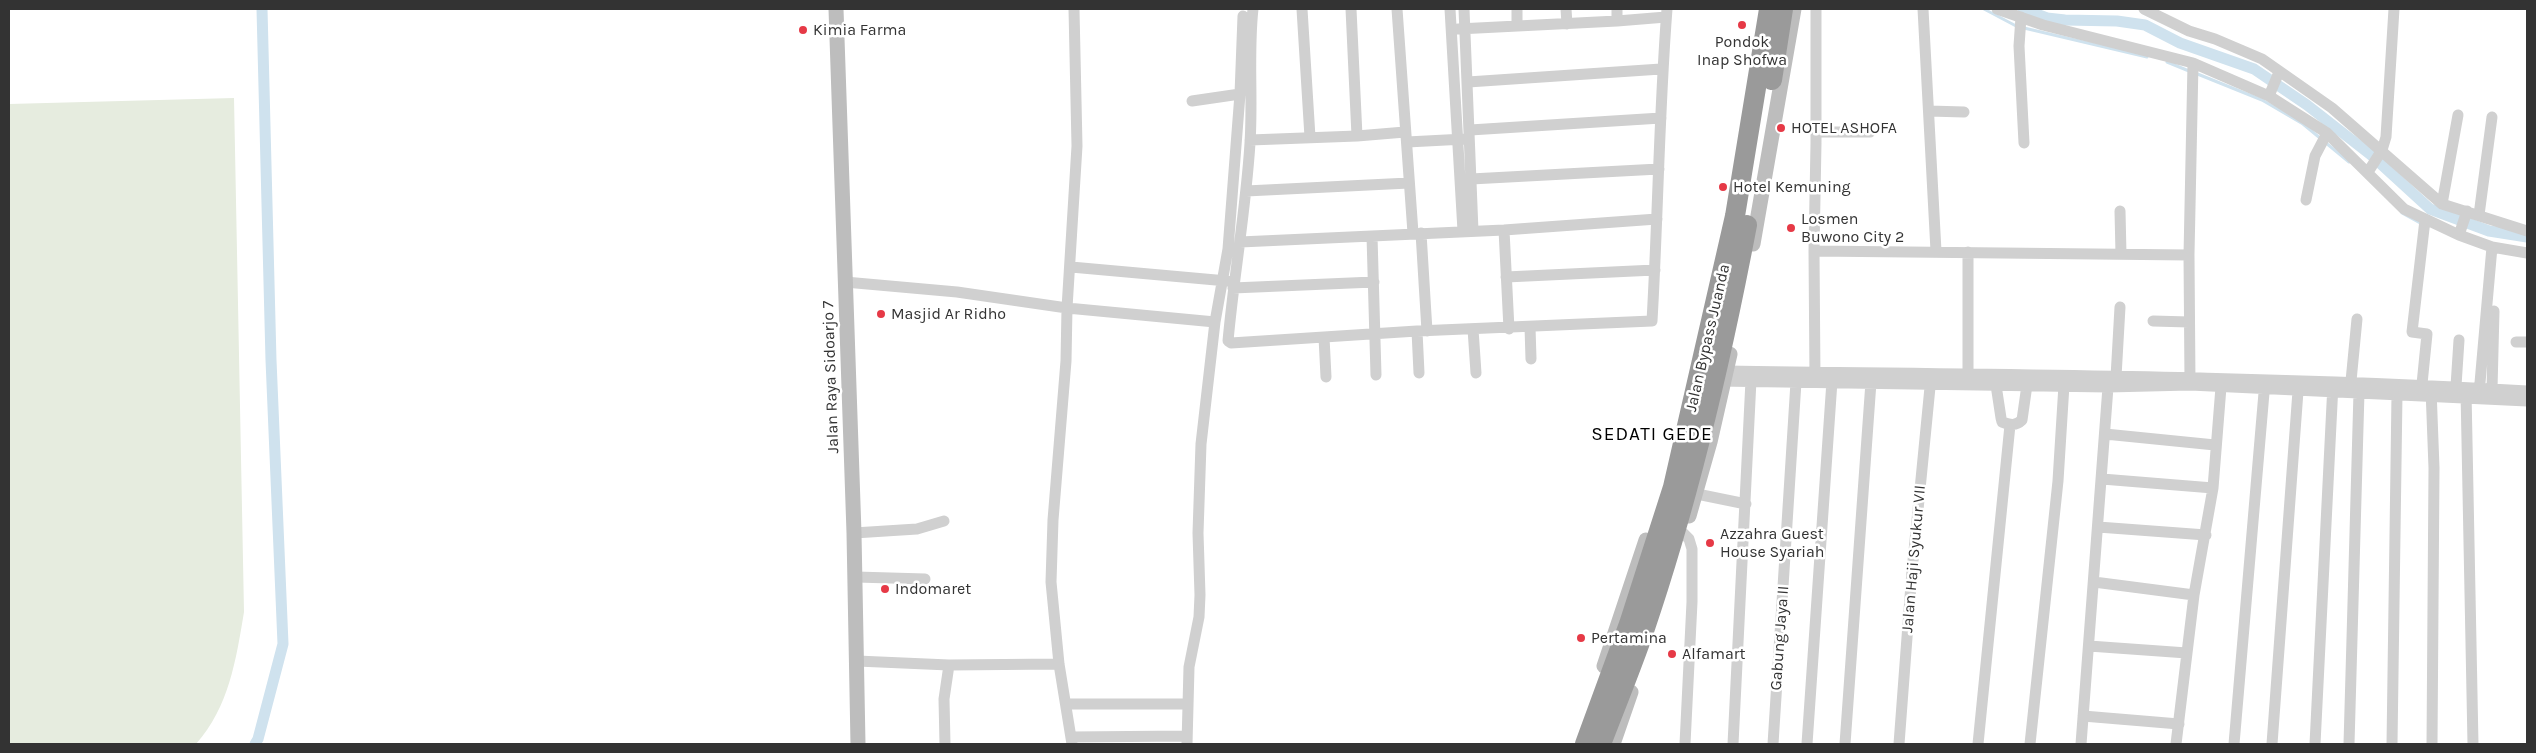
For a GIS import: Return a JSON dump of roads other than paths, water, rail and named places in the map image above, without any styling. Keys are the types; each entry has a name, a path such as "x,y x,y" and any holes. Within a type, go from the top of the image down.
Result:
{"highway":[{"name":"Jalan Bypass Juanda","path":"1769,9 1777,43"},
{"name":"Jalan Bypass Juanda","path":"1585,744 1630,620 1672,487 1716,377 1702,346 1747,131 1765,83 1777,43 1783,9"},
{"name":"Jalan Bypass Juanda","path":"1601,744 1652,606 1688,487 1716,377 1745,259 1765,83"}],"street":[{"name":"Jalan Raya Sidoarjo 7","path":"836,9 856,577 858,744"},
{"path":"1074,9 1076,146 1066,361 1053,520 1051,575 1059,664 1071,740 1187,740 1189,667 1199,616 1200,595 1198,533 1201,444 1215,322 1228,249 1240,94 1243,16"},
{"path":"1253,9 1250,140 1246,191 1233,285 1229,343 1422,331 1509,329 1652,321 1662,118 1661,69 1666,13 1617,22 1451,29"},
{"path":"1302,9 1310,137"},
{"path":"1351,9 1356,136"},
{"path":"1397,9 1409,183 1417,233 1422,331 1419,373"},
{"path":"1450,9 1471,179 1468,231"},
{"path":"1464,9 1468,82 1466,136 1468,231"},
{"path":"1517,9 1517,26"},
{"path":"1566,9 1567,24"},
{"path":"1617,9 1617,22"},
{"path":"1762,9 1765,83"},
{"path":"1765,83 1777,43 1794,9"},
{"path":"1816,9 1814,251 1816,377"},
{"path":"1923,9 1936,251"},
{"path":"1997,9 2020,24 2043,25 2193,68 2274,84 2332,108 2376,160 2404,209 2424,223 2463,223 2479,215 2527,231"},
{"path":"2144,9 2189,31 2215,39 2262,59 2274,84 2324,138 2376,160 2442,204 2495,252 2527,253"},
{"path":"2376,160 2386,138 2394,9"},
{"path":"2020,24 2024,143"},
{"path":"2190,381 2189,256 2193,68"},
{"path":"1468,82 1661,69"},
{"path":"1192,101 1240,94"},
{"path":"1929,111 1964,112"},
{"path":"2442,204 2458,115"},
{"path":"2479,215 2492,117"},
{"path":"1250,140 1356,136 1466,136 1662,118"},
{"path":"1816,132 1870,132"},
{"path":"2306,200 2315,156 2324,138"},
{"path":"1471,179 1659,169"},
{"path":"1246,191 1409,183"},
{"path":"2120,211 2120,254"},
{"path":"1240,242 1504,230 1657,219"},
{"path":"2424,223 2412,332 2427,334 2428,388 2434,468 2432,744"},
{"path":"1504,230 1509,329"},
{"path":"1372,236 1376,375"},
{"path":"1814,251 1936,251 2189,256"},
{"path":"1968,252 1968,374"},
{"path":"2483,392 2495,252"},
{"path":"1071,266 1221,280 1233,285 1374,282"},
{"path":"1506,278 1655,270"},
{"path":"845,282 957,292 1067,308 1215,322"},
{"path":"2116,377 2120,307"},
{"path":"2350,382 2357,319"},
{"path":"2153,321 2189,322"},
{"path":"1530,327 1532,359"},
{"path":"1474,329 1476,373"},
{"path":"1324,337 1326,378"},
{"path":"2459,340 2463,390 2473,744"},
{"path":"1575,744 1600,680 1666,476 1702,346"},
{"path":"1716,377 1796,382 1816,377 1832,382 1870,382 1931,379 1968,374 2082,381 2108,387 2190,381 2221,387 2265,384 2298,391 2350,382 2483,392 2527,401"},
{"path":"1716,377 1931,379 1996,385 2064,385 2116,377 2332,386 2360,392 2398,394 2428,388"},
{"path":"1613,744 1652,636 1696,494 1716,377"},
{"name":"Jalan Haji Syukur VII","path":"1898,744 1912,572 1931,379"},
{"path":"1733,744 1752,380"},
{"name":"Gabung Jaya II","path":"1773,744 1796,382"},
{"path":"1807,744 1832,382"},
{"path":"1846,744 1870,382"},
{"path":"2234,744 2265,384"},
{"path":"1996,385 2002,422 2010,425 2018,424 2022,420 2027,385"},
{"path":"2030,744 2058,473 2064,385"},
{"path":"2315,744 2332,386"},
{"path":"2081,744 2108,387"},
{"path":"2176,744 2194,595 2213,488 2221,387"},
{"path":"2272,744 2298,391"},
{"path":"2483,392 2527,391"},
{"path":"2350,744 2360,392"},
{"path":"2392,744 2398,394"},
{"path":"1978,744 2010,425"},
{"path":"2105,434 2215,445"},
{"path":"2102,479 2213,488"},
{"path":"1696,494 1746,504"},
{"path":"854,533 917,529 944,521"},
{"path":"2098,527 2206,535"},
{"path":"1683,533 1689,538 1692,549 1692,602 1684,744"},
{"path":"856,577 925,579"},
{"path":"2094,582 2194,595"},
{"path":"2089,646 2187,652"},
{"path":"857,661 949,665 1059,664"},
{"path":"945,744 944,699 949,665"},
{"path":"1066,704 1188,704"},
{"path":"2084,716 2179,724"}],"waterway":[{"path":"255,744 258,739 283,644 271,360 262,9"},
{"path":"1984,9 2018,27"},
{"path":"2023,9 2047,18 2117,21 2145,25 2180,43 2254,69 2307,105 2371,155 2430,209 2489,231 2527,237"},
{"path":"2024,28 2147,57"},
{"path":"2167,62 2189,71"},
{"path":"2195,73 2262,100 2303,124 2349,162"},
{"path":"2402,213 2422,224"}],"place":[{"name":"Pondok Inap Shofwa","path":"1742,25"},
{"name":"Kimia Farma","path":"803,30"},
{"name":"HOTEL ASHOFA","path":"1781,128"},
{"name":"Hotel Kemuning","path":"1723,187"},
{"name":"Losmen Buwono City 2","path":"1791,228"},
{"name":"Masjid Ar Ridho","path":"881,314"},
{"name":"Azzahra Guest House Syariah","path":"1710,543"},
{"name":"Indomaret","path":"885,589"},
{"name":"Pertamina","path":"1581,638"},
{"name":"Alfamart","path":"1672,654"}],"district":[{"name":"SEDATI GEDE","path":"1652,435"}]}
